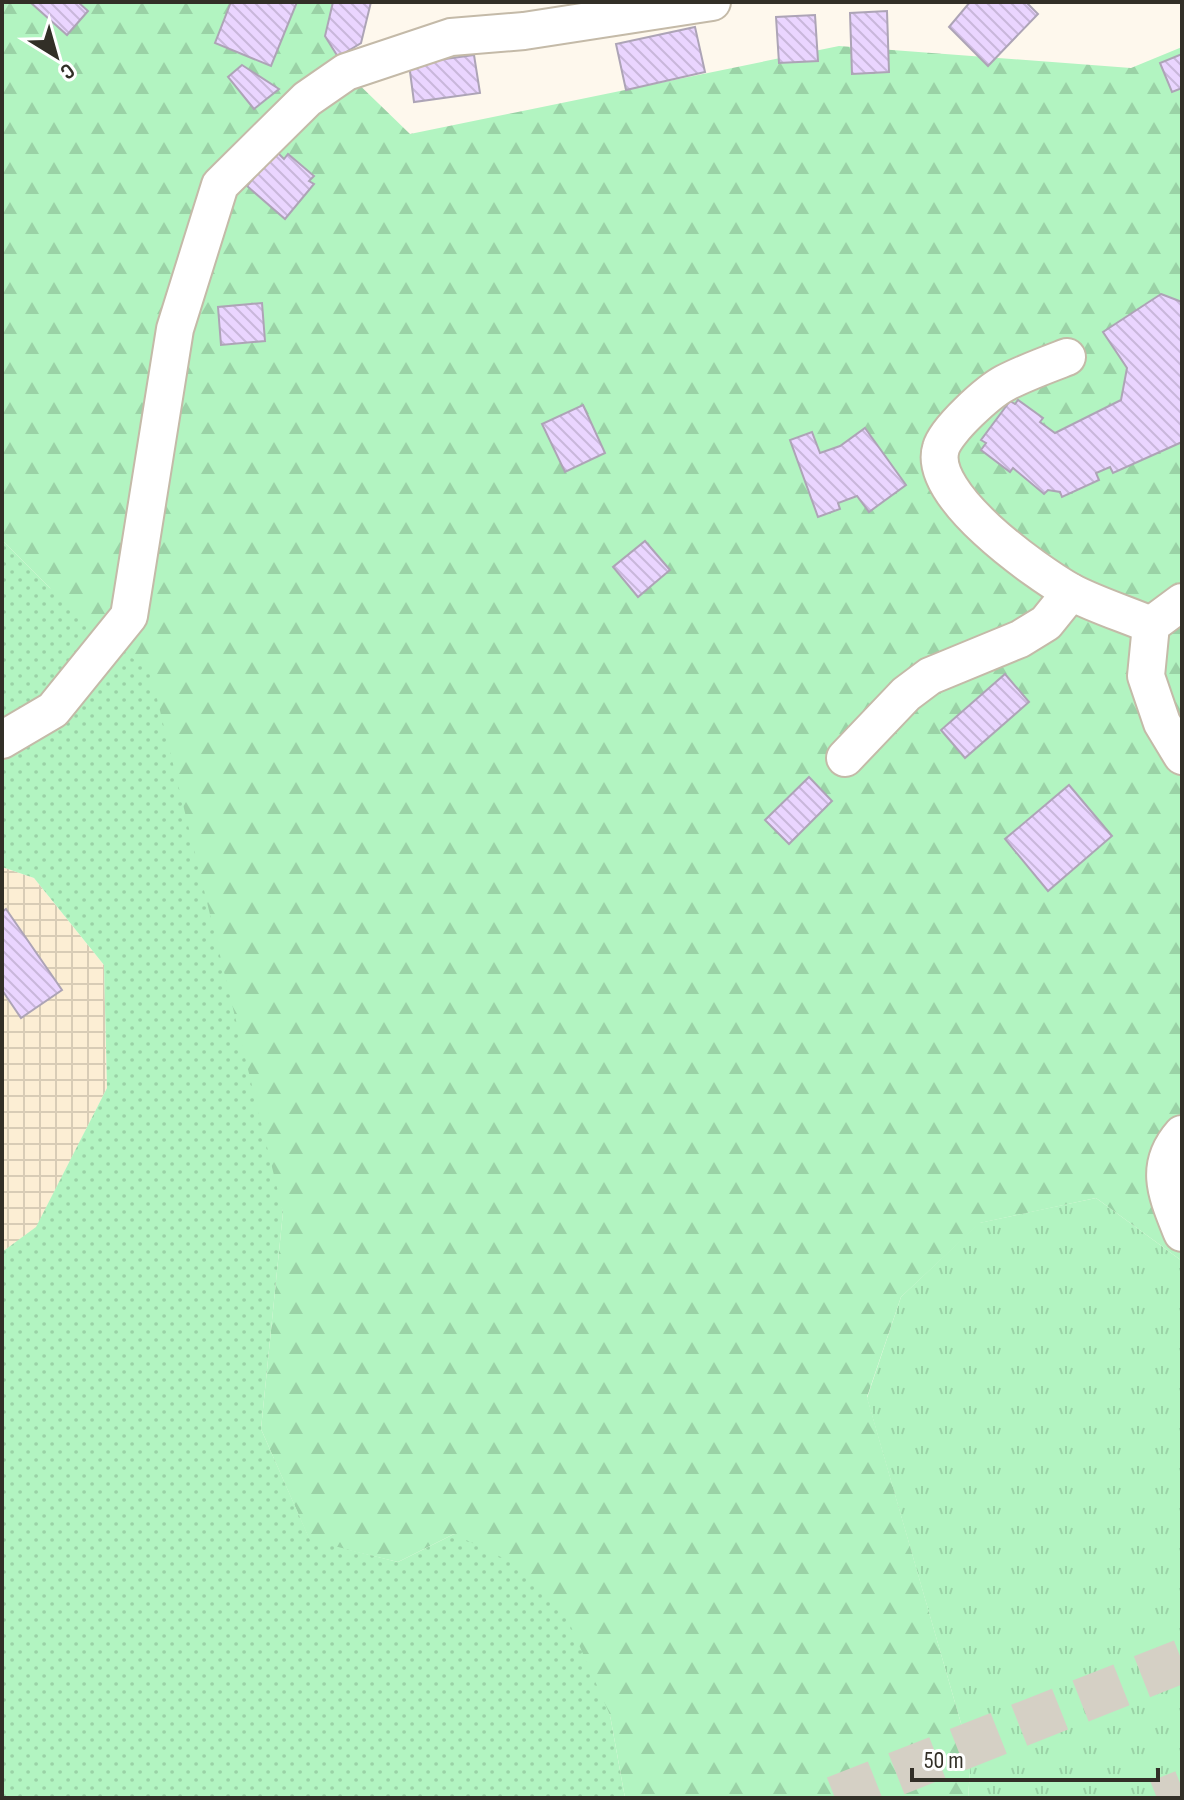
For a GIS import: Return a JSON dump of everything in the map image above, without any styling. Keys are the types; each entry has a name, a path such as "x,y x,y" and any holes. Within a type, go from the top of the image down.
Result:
{"street":[{"path":"2,740 53,710 129,616 175,329 220,185 307,99 346,72 451,37 524,31 712,2"},
{"path":"1067,357 1002,384 952,429 940,449 941,470 960,505 1012,549 1071,592 1151,625"},
{"path":"845,758 906,694 930,676 1020,639 1046,623 1071,592"},
{"path":"1182,602 1151,625 1146,676 1162,723 1182,756"},
{"path":"1181,1228 1163,1166 1167,1152 1182,1134"}],"shaded area":[{"path":"2,867 34,878 104,965 107,1088 36,1228 2,1252"}],"green space":[{"path":"2,2 354,2 346,72 410,134 839,46 1131,68 1182,47 1182,1261 1096,1198 980,1223 901,1297 867,1397 971,1758 968,1798 625,1798 610,1715 454,1534 398,1562 310,1541 261,1429 283,1212 50,588 2,540"},
{"path":"2,540 50,588 151,674 283,1212 261,1429 310,1540 398,1562 454,1534 511,1562 568,1620 610,1715 625,1798 2,1798 2,1252 36,1227 107,1088 104,965 34,878 2,867"},
{"path":"1096,1198 1182,1261 1182,1798 968,1798 971,1758 867,1398 901,1297 979,1223"}],"building":[{"path":"30,2 78,2 88,11 67,35"},
{"path":"231,2 297,2 271,66 215,43"},
{"path":"333,2 371,2 361,43 338,57 325,36"},
{"path":"970,2 1026,2 1038,14 988,66 949,27"},
{"path":"887,11 889,72 852,74 850,13"},
{"path":"815,15 818,61 779,63 776,17"},
{"path":"695,27 705,72 626,90 616,44"},
{"path":"1182,54 1182,88 1172,92 1160,63"},
{"path":"474,55 480,93 414,102 409,64"},
{"path":"242,65 279,89 254,109 228,77"},
{"path":"276,151 284,159 288,154 314,176 309,181 314,184 285,219 247,186"},
{"path":"1161,294 1182,302 1182,442 1113,473 1110,467 1096,473 1099,480 1062,497 1060,492 1048,490 1044,494 1013,468 1010,472 981,450 986,443 981,440 1010,401 1015,404 1018,400 1043,418 1040,422 1055,433 1121,400 1127,368 1103,332"},
{"path":"262,303 265,341 221,345 218,307"},
{"path":"583,405 605,453 565,472 542,424"},
{"path":"865,428 906,485 869,512 857,496 838,503 840,509 818,517 790,440 812,432 820,453 840,446"},
{"path":"645,541 670,570 638,597 613,567"},
{"path":"1005,674 1029,702 965,758 941,730"},
{"path":"809,777 832,801 789,844 765,820"},
{"path":"1069,785 1112,836 1048,891 1005,839"},
{"path":"6,909 62,990 21,1018 2,990 2,912"}],"tunnel":[{"path":"835,1798 1182,1661"},
{"path":"1157,1798 1182,1788"}]}
